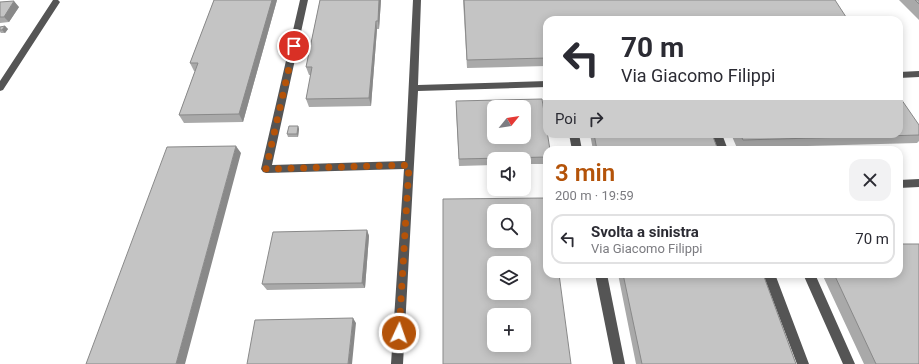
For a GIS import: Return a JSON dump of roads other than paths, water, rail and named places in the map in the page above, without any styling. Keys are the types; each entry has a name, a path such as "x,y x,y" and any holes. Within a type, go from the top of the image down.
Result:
{"street":[{"path":"304,0 266,169 409,165"},
{"path":"397,364 414,88 417,0"},
{"path":"0,88 56,2"},
{"path":"903,75 919,74"},
{"path":"414,88 543,84"},
{"path":"903,184 919,183"},
{"path":"603,278 619,364"},
{"path":"771,278 803,364"},
{"path":"811,278 849,364"}]}
